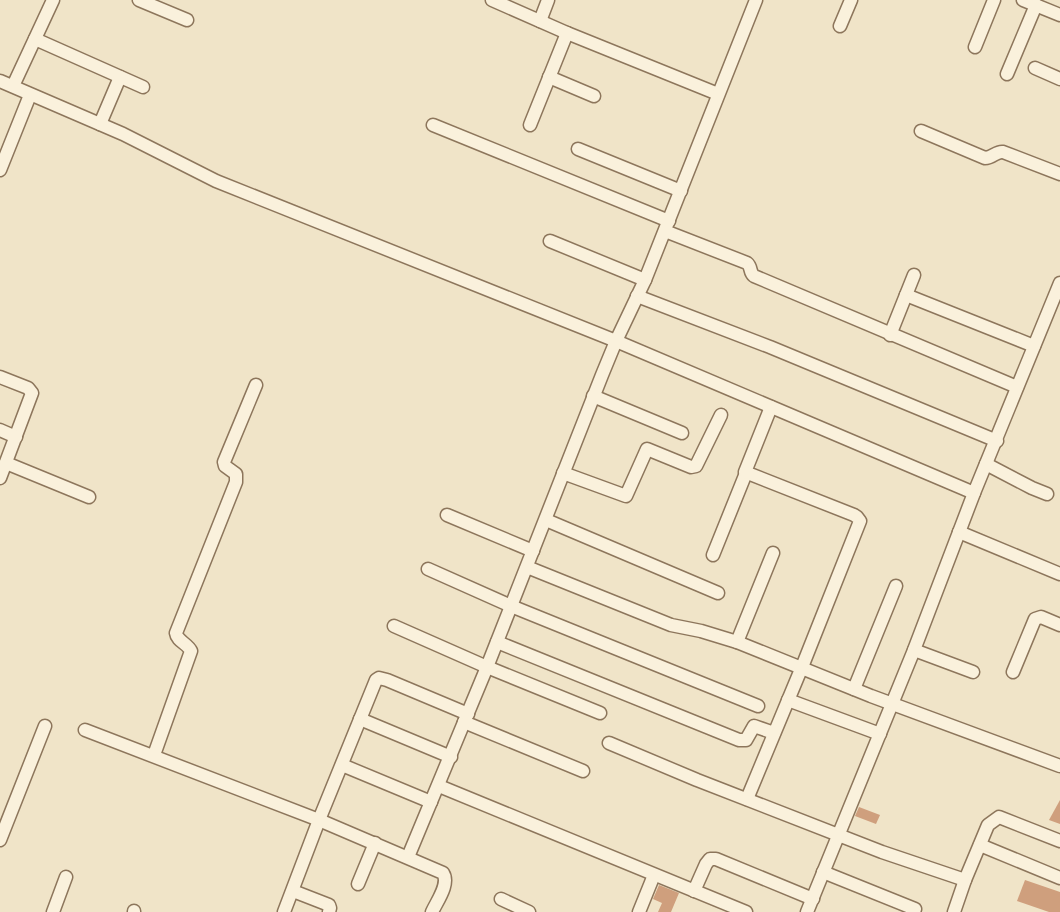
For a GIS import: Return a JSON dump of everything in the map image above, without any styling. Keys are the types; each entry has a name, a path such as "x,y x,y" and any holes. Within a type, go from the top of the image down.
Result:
{"street":[{"path":"13,86 53,0"},
{"path":"139,0 187,20"},
{"path":"492,0 567,33 718,94"},
{"path":"540,21 548,0"},
{"path":"408,857 487,668 616,341 645,280 667,226 756,0"},
{"path":"840,26 851,0"},
{"path":"975,46 994,0"},
{"path":"1023,0 1060,15"},
{"path":"1006,74 1036,5"},
{"path":"530,124 567,33"},
{"path":"35,39 143,87"},
{"path":"1035,68 1060,78"},
{"path":"100,124 120,77"},
{"path":"549,77 594,96"},
{"path":"0,81 131,138 216,181 616,341 974,493"},
{"path":"0,170 30,95"},
{"path":"433,124 747,263 750,266 751,274 754,276 1017,387"},
{"path":"921,131 985,158 1001,152 1060,174"},
{"path":"578,148 681,191"},
{"path":"550,242 645,280"},
{"path":"890,334 914,275"},
{"path":"807,912 914,650 974,493 997,441 1060,283"},
{"path":"906,295 1034,346"},
{"path":"637,296 779,350 997,441"},
{"path":"0,378 28,388 32,393 0,478"},
{"path":"154,756 191,651 176,635 236,482 236,474 225,466 224,462 256,385"},
{"path":"594,396 682,433"},
{"path":"714,555 746,473 744,472 745,469 771,407"},
{"path":"563,473 627,496 647,449 691,466 696,466 720,415"},
{"path":"0,430 16,437"},
{"path":"6,463 89,497"},
{"path":"986,464 1047,494"},
{"path":"746,473 854,515 859,519 859,525 802,668 747,799"},
{"path":"447,515 533,551"},
{"path":"546,520 718,593"},
{"path":"959,532 1060,574"},
{"path":"737,642 773,554"},
{"path":"527,567 671,625 701,631 737,642 854,689 1060,766"},
{"path":"428,569 511,606 758,706"},
{"path":"854,689 896,586"},
{"path":"1013,672 1036,619 1041,617 1060,625"},
{"path":"394,626 487,668 600,712"},
{"path":"497,642 740,740 746,740 754,726 774,733"},
{"path":"914,650 973,672"},
{"path":"284,912 375,682 380,678 583,771"},
{"path":"788,700 880,734"},
{"path":"360,719 451,757"},
{"path":"0,840 45,726"},
{"path":"85,730 319,820 408,857 444,875 445,883 432,912"},
{"path":"609,743 882,852 964,880"},
{"path":"342,764 432,802"},
{"path":"439,786 746,912"},
{"path":"954,912 964,880 989,823 998,816 1060,841"},
{"path":"358,884 375,843"},
{"path":"980,845 1060,878"},
{"path":"694,891 706,864 710,859 716,859 813,899"},
{"path":"823,872 915,909"},
{"path":"640,912 654,875"},
{"path":"53,912 66,877"},
{"path":"293,891 328,905 330,908 329,912"},
{"path":"502,899 529,912"}],"building":[{"path":"1060,800 1060,824 1049,820"},
{"path":"859,807 880,815 876,824 855,816"},
{"path":"1025,880 1060,892 1060,912 1049,912 1017,901"},
{"path":"659,885 679,893 671,912 658,912 662,903 653,899"}]}
